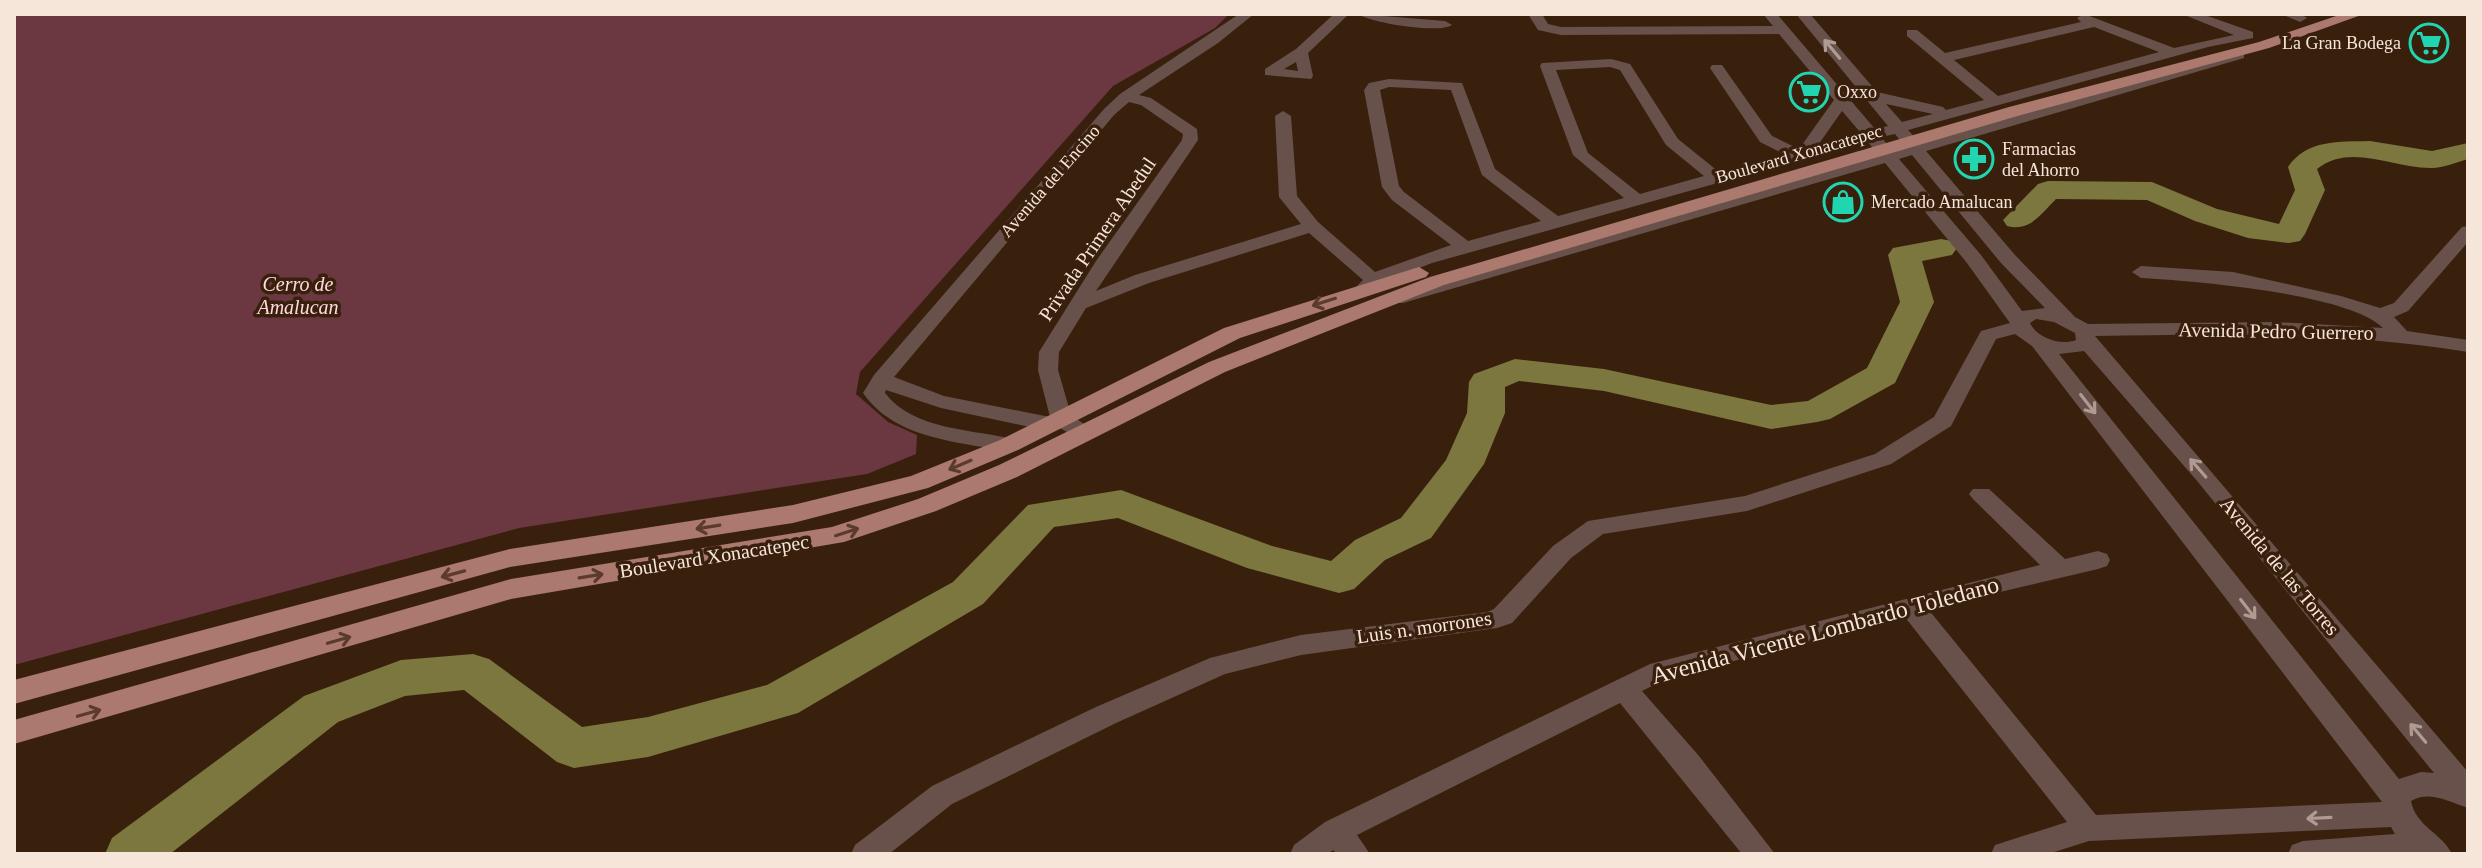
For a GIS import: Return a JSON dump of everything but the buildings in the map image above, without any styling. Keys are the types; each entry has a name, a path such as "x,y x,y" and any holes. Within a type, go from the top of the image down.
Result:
{"main road":[{"name":"Boulevard Xonacatepec","path":"14,692 510,558 793,514 919,482 1009,445 1232,333 1376,288 1431,276 2015,111 2243,43 2357,14"},
{"name":"Boulevard Xonacatepec","path":"2243,43 2300,15"},
{"name":"Boulevard Xonacatepec","path":"14,732 511,589 835,536 927,505 1008,471 1376,288"}],"street":[{"name":"Avenida del Encino","path":"881,379 1125,97 1247,14"},
{"path":"1301,52 1306,76 1270,72 1301,52 1342,14"},
{"path":"1365,14 1404,22 1445,25"},
{"path":"1535,14 1543,27 1561,31 1783,30"},
{"path":"1770,14 1974,259 2430,849"},
{"name":"Avenida de las Torres","path":"1803,14 2008,259 2080,330 2216,489 2468,794"},
{"path":"2071,14 2173,52"},
{"path":"2189,14 2243,43"},
{"path":"1941,58 2097,22"},
{"path":"1912,33 1994,100"},
{"name":"Boulevard Xonacatepec","path":"2243,43 2250,52 1418,295 1376,288 1465,247 1600,212 1870,133 2173,52 2243,43"},
{"path":"1638,201 1581,155 1545,69 1547,66 1619,64 1629,70 1672,142 1716,178"},
{"path":"1717,68 1766,139 1807,151 1839,148 1857,158 1854,166"},
{"path":"1465,247 1398,196 1391,187 1372,90 1374,86 1401,83 1457,86 1488,171 1557,224"},
{"path":"1872,96 1919,108 1956,110"},
{"name":"Privada Primera Abedul","path":"1055,421 1048,370 1049,352 1105,261 1190,140 1191,132 1146,101 1125,97"},
{"path":"1807,151 1842,100"},
{"path":"1283,116 1288,197 1312,226 1376,288"},
{"path":"1924,119 1924,126 1929,131 1958,137"},
{"path":"1600,212 1629,232"},
{"path":"1080,304 1142,279 1312,226"},
{"path":"2381,315 2401,307 2468,231"},
{"path":"1974,259 2008,259"},
{"path":"1105,261 1142,279"},
{"path":"2141,272 2233,278 2341,302 2381,315 2399,333"},
{"path":"2037,313 2080,330 2068,348 2026,330 2025,315 2037,313"},
{"name":"Avenida Pedro Guerrero","path":"2080,330 2279,327 2399,333 2468,346"},
{"name":"Luis n. morrones","path":"866,854 942,795 1106,715 1219,665 1301,645 1488,621 1503,616 1562,552 1596,527 1747,503 1883,459 1943,421 1988,335 2026,330"},
{"path":"1009,445 919,426 880,405 874,393 881,379 894,387 928,397 1055,421 1086,433"},
{"path":"1981,494 2060,569"},
{"name":"Avenida Vicente Lombardo Toledano","path":"1305,854 1346,843 1622,687 1659,671 1910,605 2098,560"},
{"path":"1910,605 2089,828"},
{"path":"1622,687 1689,764 1760,854"},
{"path":"2397,806 2405,787 2422,783 2468,794"},
{"path":"2006,854 2089,828 2397,806"},
{"path":"2303,854 2430,849"}],"green space":[{"name":"Cerro de Amalucan","path":"14,14 1229,14 1215,28 1113,86 860,372 856,394 888,422 917,435 916,454 867,474 519,528 14,665"}],"waterway":[{"path":"2018,220 2048,190 2152,191 2206,215 2259,231 2289,234 2310,190 2302,167 2321,152 2370,149 2432,160 2468,151"},
{"path":"131,854 321,709 401,678 473,672 574,748 648,737 781,700 968,593 1042,515 1121,504 1262,558 1339,578 1370,550 1416,528 1464,464 1486,413 1487,382 1515,370 1604,380 1771,417 1817,411 1882,375 1917,302 1904,255 1941,248"}],"place":[{"name":"La Gran Bodega","path":"2429,43"},
{"name":"Oxxo","path":"1809,92"},
{"name":"Farmacias del Ahorro","path":"1974,159"},
{"name":"Mercado Amalucan","path":"1843,202"}]}
